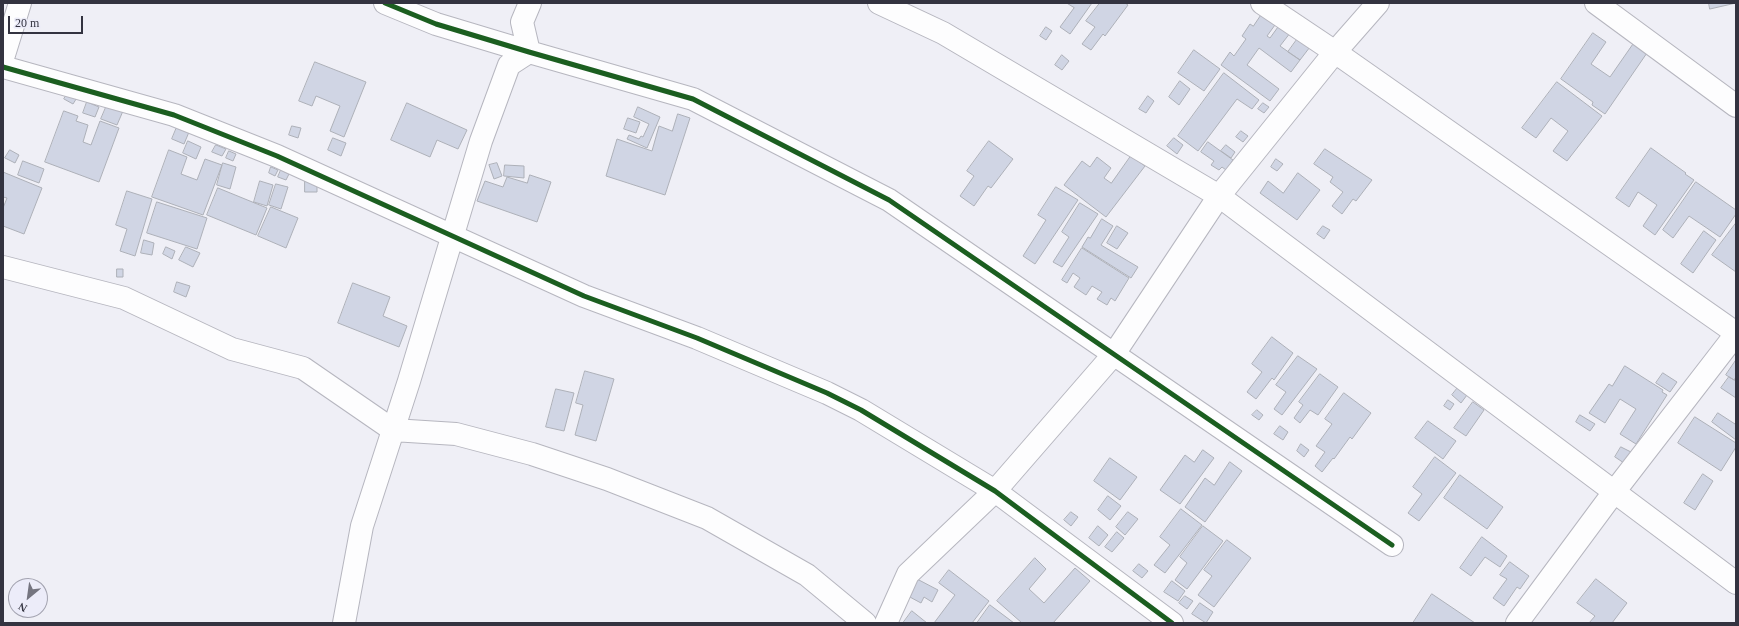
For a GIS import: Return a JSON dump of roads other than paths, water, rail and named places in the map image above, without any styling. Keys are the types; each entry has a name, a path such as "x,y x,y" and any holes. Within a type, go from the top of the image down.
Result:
{"street":[{"path":"3,58 20,3"},
{"path":"386,3 436,24 693,99 889,200 1392,545"},
{"path":"529,52 522,22 530,3"},
{"path":"879,3 943,33 1219,196 1736,583"},
{"path":"1262,3 1335,52 1736,334 1614,492 1517,623"},
{"path":"886,623 908,574 995,492 1114,354 1219,196 1335,52 1378,3"},
{"path":"1596,3 1736,106"},
{"path":"344,623 362,526 453,237 481,141 509,65 529,52"},
{"path":"3,67 174,115 277,156 584,296 697,338 827,393 860,410 995,492 1172,623"},
{"path":"3,267 124,298 232,349 303,368 393,430 456,434 532,454 607,479 707,518 807,575 865,623"}]}
